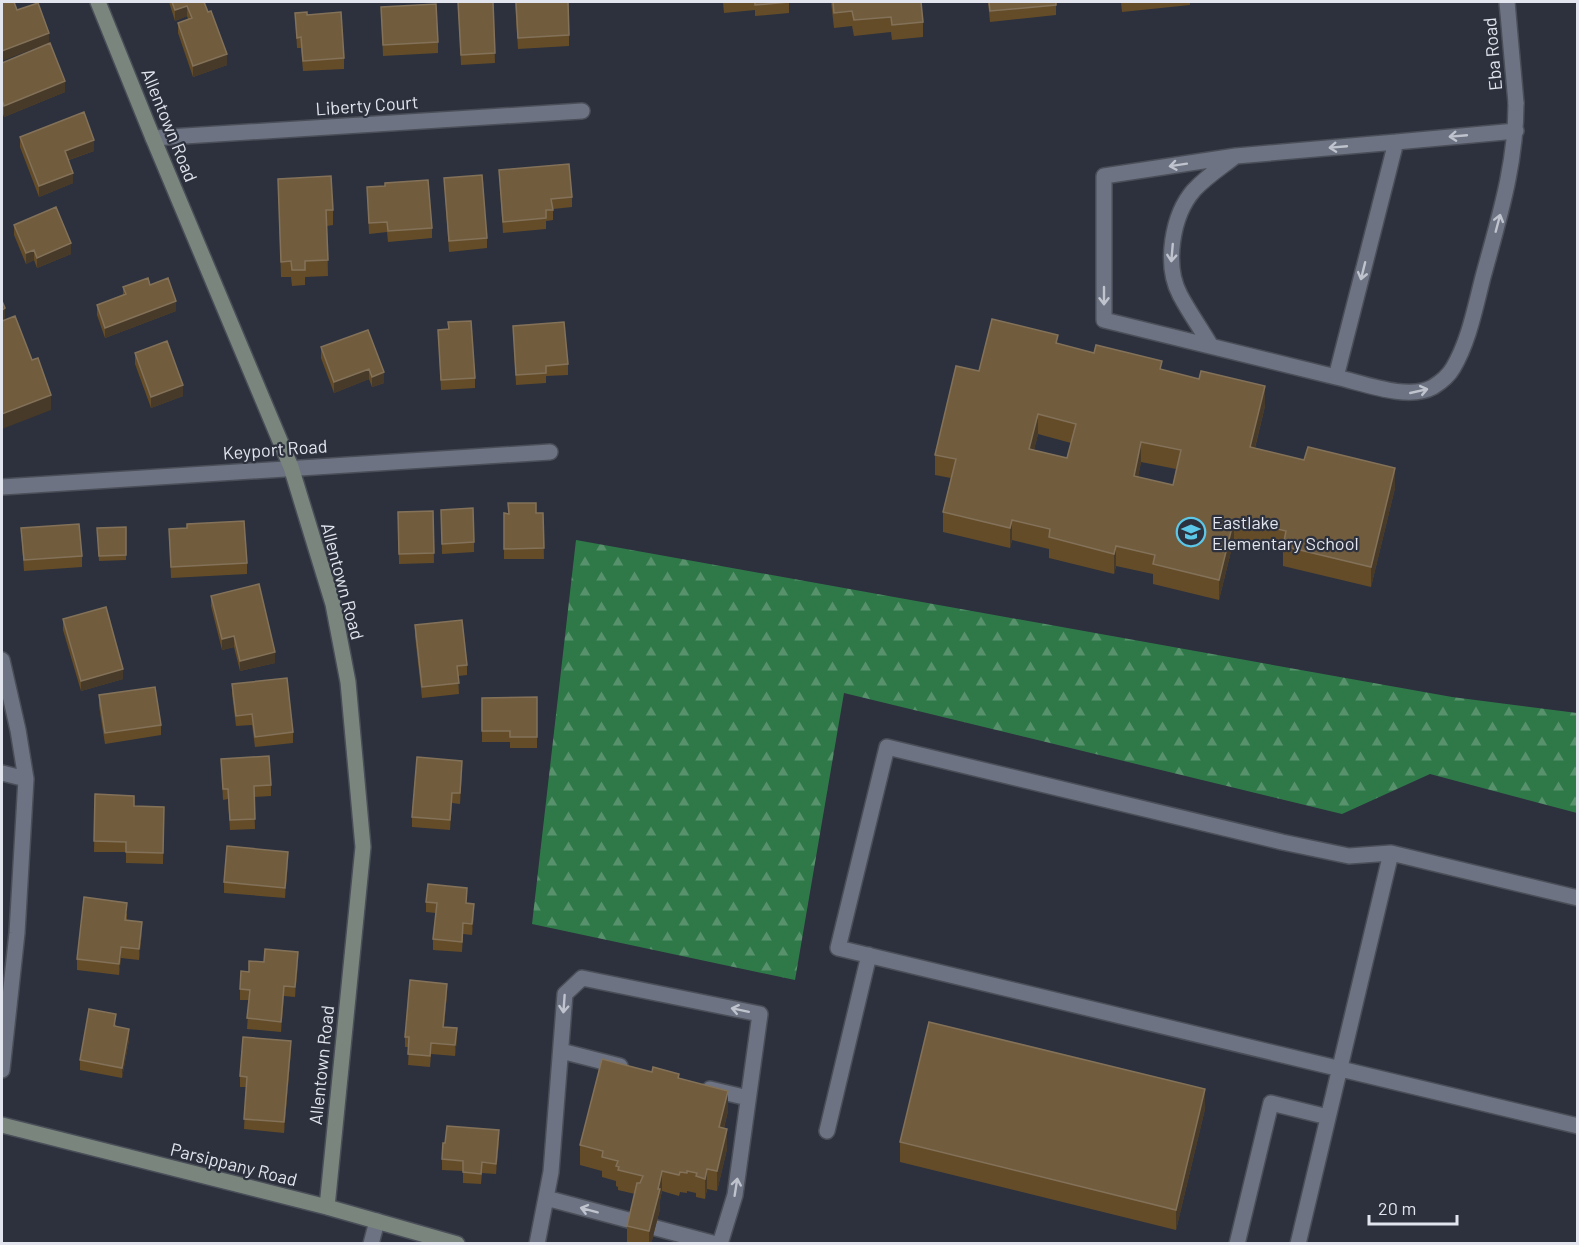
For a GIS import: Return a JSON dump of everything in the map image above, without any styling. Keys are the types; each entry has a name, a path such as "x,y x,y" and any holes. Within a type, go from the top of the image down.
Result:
{"street":[{"name":"Allentown Road","path":"98,2 291,467 333,604 348,682 363,847 327,1208"},
{"name":"Eba Road","path":"1236,156 1104,176 1104,320 1399,392 1412,393 1433,387 1452,371 1460,356 1470,328 1509,180 1516,131 1516,103 1507,2"},
{"name":"Liberty Court","path":"153,138 582,111"},
{"path":"1211,346 1179,294 1173,278 1171,260 1173,242 1176,224 1193,192 1236,156 1516,131"},
{"path":"1336,377 1396,142"},
{"name":"Keyport Road","path":"2,487 550,452"},
{"path":"2,660 18,730 26,779 17,933 2,1070"},
{"path":"1578,898 1391,854 1350,856 1260,837 887,747 838,948 1578,1126"},
{"path":"2,773 26,779"},
{"path":"1298,1244 1391,854"},
{"path":"827,1131 868,956"},
{"path":"537,1244 551,1172 565,994 582,978 760,1014 735,1195 718,1244 656,1227"},
{"path":"561,1052 638,1071"},
{"path":"693,1084 748,1098"},
{"path":"1237,1244 1271,1103 1328,1117"},
{"name":"Parsippany Road","path":"2,1125 377,1221 457,1244"},
{"path":"546,1198 632,1221"},
{"path":"372,1244 377,1221"}],"green space":[{"path":"576,540 1452,697 1577,713 1577,813 1430,774 1342,814 844,693 795,980 532,924"}],"building":[{"path":"2,2 14,2 17,10 38,3 49,33 2,51"},
{"path":"172,2 204,2 208,12 211,11 227,54 193,66 178,23 192,18 187,6 175,10"},
{"path":"458,2 493,2 495,53 461,55"},
{"path":"516,2 568,2 569,35 518,38"},
{"path":"755,2 789,2 755,5"},
{"path":"833,2 921,2 923,22 892,25 891,17 854,20 852,11 834,13"},
{"path":"989,2 1056,2 1056,5 990,11"},
{"path":"436,4 438,42 383,45 381,7"},
{"path":"307,12 307,15 341,12 344,58 303,61 301,37 297,38 295,13"},
{"path":"50,43 65,81 4,106 2,63"},
{"path":"84,112 94,140 65,151 73,173 39,186 20,137"},
{"path":"569,164 572,197 551,199 553,210 546,210 546,218 503,222 499,170"},
{"path":"482,175 487,238 449,241 444,178"},
{"path":"331,176 333,210 326,210 328,260 305,261 305,270 292,270 291,261 281,262 278,179"},
{"path":"428,180 432,228 388,231 387,222 369,223 367,187 385,186 385,183"},
{"path":"56,207 71,243 37,258 34,250 26,253 14,225"},
{"path":"148,278 150,285 168,278 176,301 105,328 97,305 126,294 123,287"},
{"path":"15,316 32,360 38,358 51,395 2,414 2,321"},
{"path":"992,319 1058,335 1056,343 1094,353 1096,345 1162,361 1160,369 1199,379 1201,371 1265,386 1250,447 1304,460 1308,447 1395,468 1371,567 1283,546 1286,531 1234,519 1219,580 1153,564 1155,555 1116,546 1114,554 1049,537 1050,529 1012,520 1010,528 943,512 956,459 935,455 956,366 979,371","holes":["1038,414 1076,424 1067,458 1029,449","1141,442 1181,450 1173,485 1134,476"]},
{"path":"471,321 475,378 441,380 438,330 449,329 448,322"},
{"path":"564,322 568,364 546,366 546,373 516,375 513,326"},
{"path":"368,330 384,372 372,377 369,369 334,382 321,347"},
{"path":"167,341 183,385 151,397 135,353"},
{"path":"508,503 536,503 536,513 543,513 544,548 504,549 504,513 509,514"},
{"path":"473,508 474,542 442,544 441,510"},
{"path":"433,511 434,553 399,554 398,512"},
{"path":"244,521 247,563 171,567 169,529 187,528 187,524"},
{"path":"79,524 82,556 24,560 21,528"},
{"path":"126,527 126,555 99,556 97,528"},
{"path":"259,584 275,652 240,661 234,636 222,639 211,596"},
{"path":"106,607 123,669 81,681 63,619"},
{"path":"462,620 467,665 457,666 459,683 422,687 415,625"},
{"path":"287,678 293,732 255,737 252,714 236,716 232,684"},
{"path":"155,687 161,725 105,733 99,695"},
{"path":"537,697 537,737 510,737 510,731 482,731 482,698"},
{"path":"269,756 271,785 254,786 255,819 230,820 228,789 223,789 221,759"},
{"path":"417,757 462,761 460,793 452,793 450,820 412,817"},
{"path":"95,794 134,796 134,806 164,807 163,853 126,852 126,842 94,841"},
{"path":"227,846 288,852 285,888 224,882"},
{"path":"428,884 467,888 466,903 474,904 472,924 463,923 462,942 433,939 437,903 426,902"},
{"path":"84,897 127,903 125,920 142,922 139,949 121,947 119,964 77,959"},
{"path":"265,949 298,952 295,987 284,986 281,1022 247,1018 250,990 240,989 241,971 249,972 249,961 264,962"},
{"path":"410,980 447,984 443,1027 457,1028 455,1045 431,1043 430,1056 408,1054 409,1037 405,1037"},
{"path":"89,1009 116,1014 114,1026 129,1029 122,1068 80,1060"},
{"path":"929,1022 1205,1089 1176,1210 900,1142"},
{"path":"243,1037 291,1041 284,1122 244,1119 247,1077 240,1076"},
{"path":"602,1059 652,1072 653,1067 679,1074 678,1078 728,1091 719,1127 727,1129 717,1171 707,1169 705,1179 696,1176 697,1173 687,1171 687,1173 680,1172 679,1175 662,1171 658,1189 660,1189 649,1231 627,1226 637,1183 640,1183 643,1176 618,1170 619,1167 616,1166 618,1161 602,1157 603,1151 580,1145"},
{"path":"447,1126 499,1130 496,1164 482,1162 481,1174 463,1172 463,1161 442,1159"}],"place":[{"name":"Eastlake Elementary School","path":"1191,532"}]}
